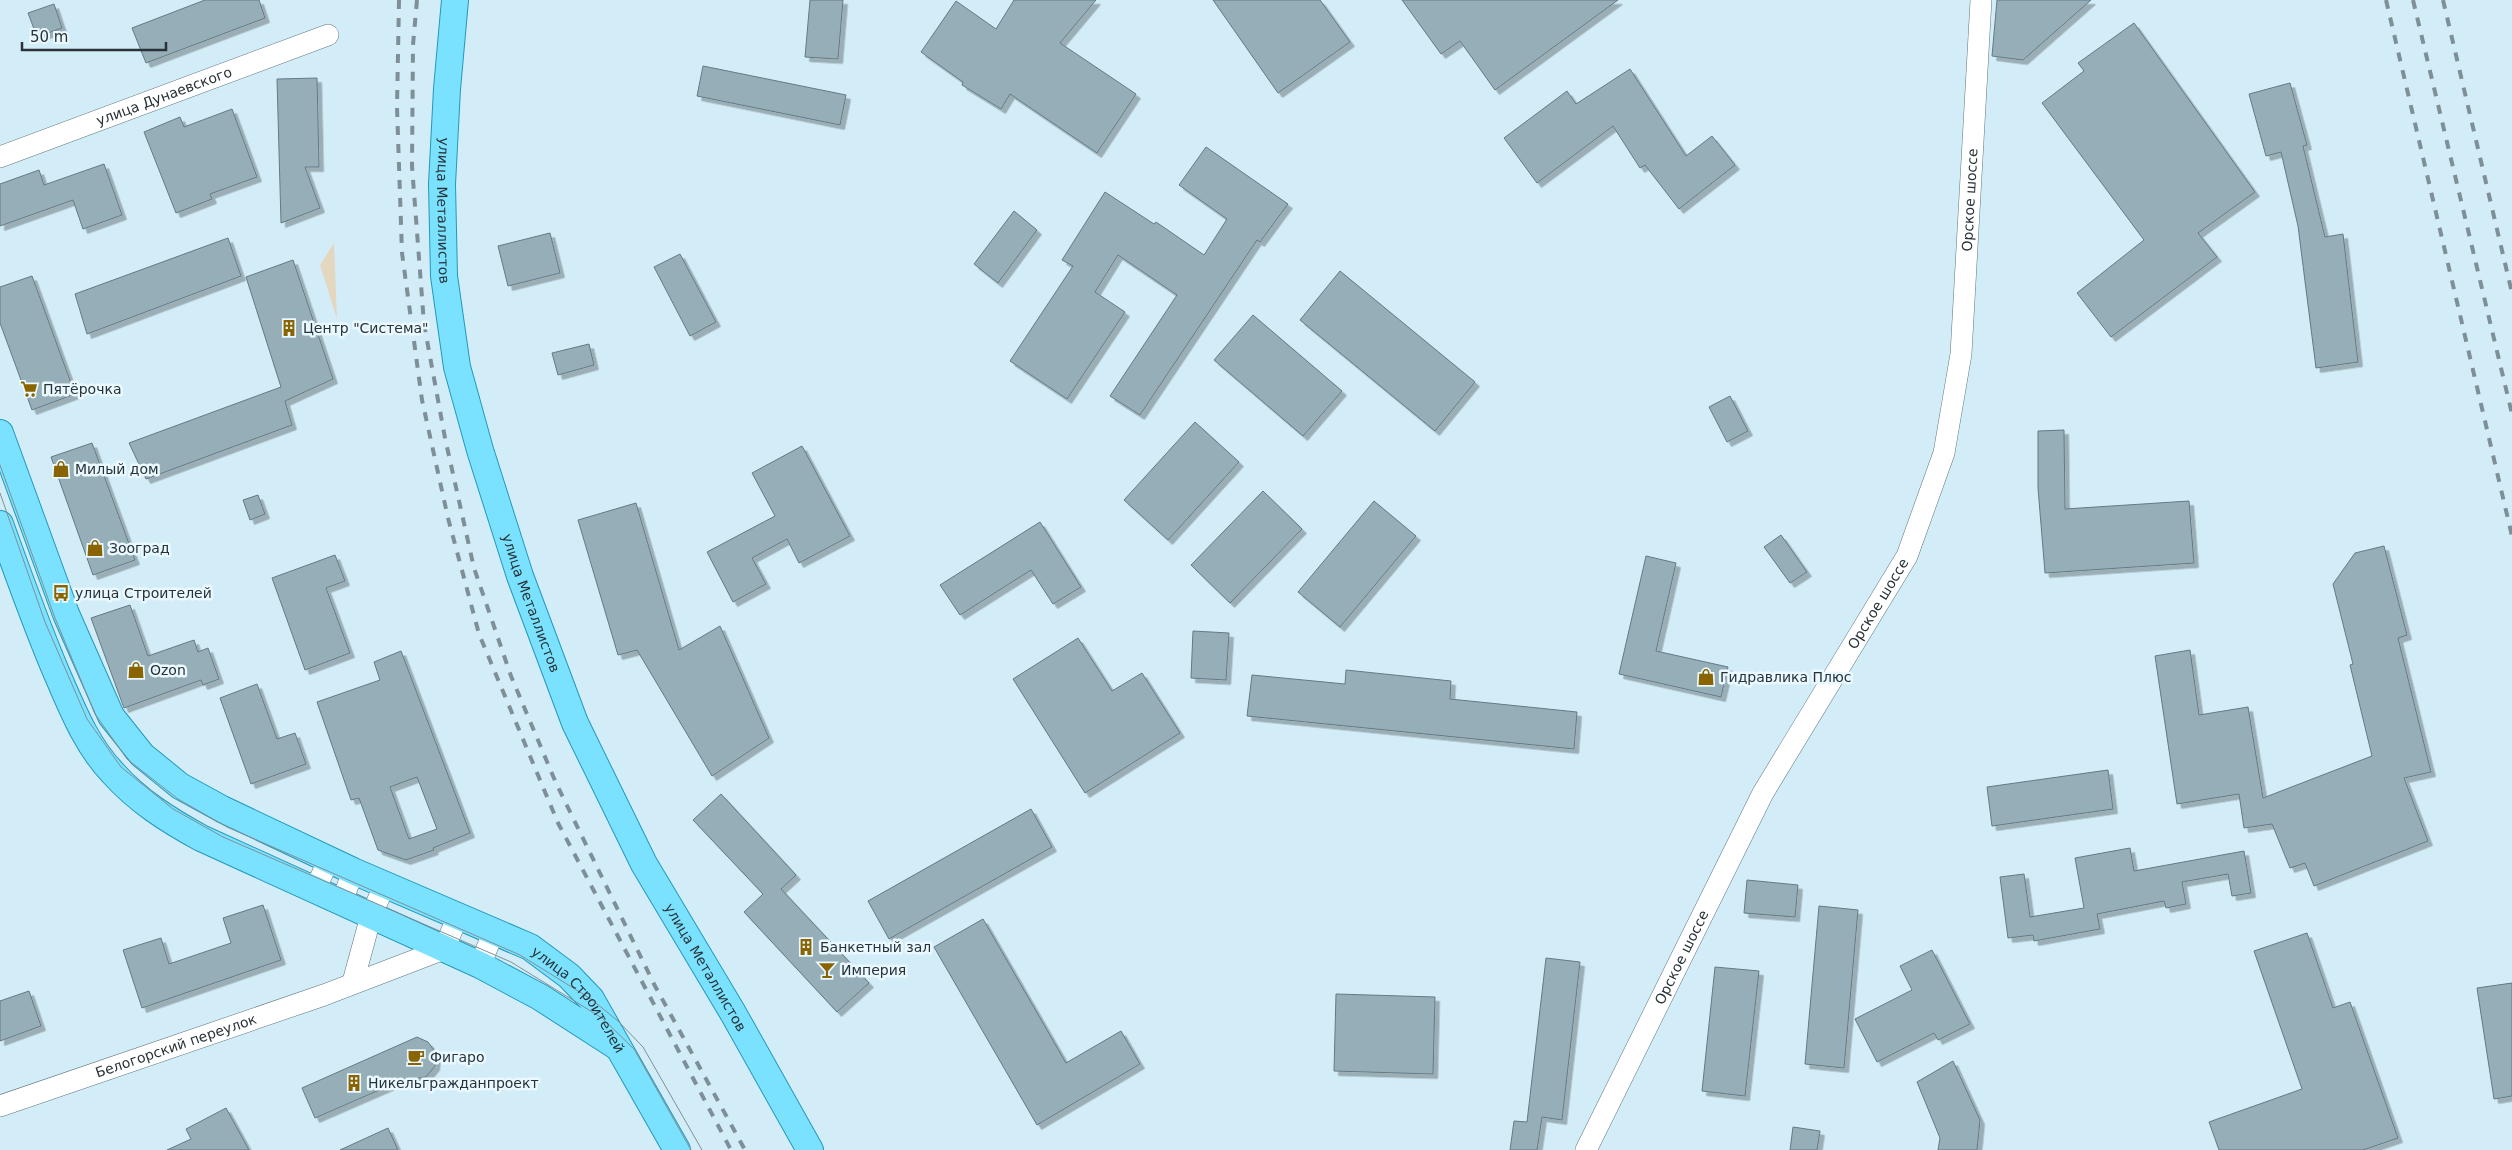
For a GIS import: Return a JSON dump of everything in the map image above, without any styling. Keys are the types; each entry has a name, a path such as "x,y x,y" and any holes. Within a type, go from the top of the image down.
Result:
{"main road":[{"name":"улица Металлистов","path":"455,0 447,89 442,184 444,276 457,367 480,450 520,576 575,723 644,864 733,1013 810,1150"},
{"name":"улица Строителей","path":"0,433 5,462 66,614 111,716 142,754 180,786 329,859 530,947 569,976 591,999 621,1049"},
{"name":"улица Строителей","path":"0,524 36,625 79,724 112,772 166,819 315,890 480,965 540,997 621,1049"},
{"path":"621,1049 677,1150"}],"street":[{"name":"Орское шоссе","path":"1586,1150 1763,793 1906,556 1944,453 1961,354 1982,0"},
{"name":"улица Дунаевского","path":"0,157 328,35"},
{"path":"36,625 66,614"},
{"path":"315,890 329,859"},
{"path":"342,902 353,870"},
{"path":"353,982 371,916 385,884"},
{"path":"444,949 458,916"},
{"path":"480,965 494,931"},
{"name":"Белогорский переулок","path":"0,1106 324,995 353,982 444,949"}],"shaded area":[{"path":"334,243 337,319 320,265"}],"building":[{"path":"205,0 259,0 265,18 146,63 132,28"},
{"path":"810,0 843,0 838,59 805,57"},
{"path":"1014,0 1096,0 1060,43 1136,94 1097,153 1010,94 1001,109 962,85 963,82 921,52 956,1 996,29"},
{"path":"1213,0 1320,0 1350,42 1278,93"},
{"path":"1402,0 1618,0 1495,90 1460,41 1441,54"},
{"path":"1997,0 2091,0 2023,60 1992,56"},
{"path":"54,4 62,28 37,37 28,13"},
{"path":"2134,23 2255,192 2198,233 2217,257 2111,337 2077,293 2144,240 2042,103 2084,71 2078,63"},
{"path":"703,66 846,95 840,125 697,96"},
{"path":"1630,69 1686,156 1712,136 1735,165 1679,209 1645,165 1640,168 1613,126 1537,183 1504,138 1567,91 1576,104"},
{"path":"317,78 319,167 305,167 320,208 281,223 277,79"},
{"path":"2290,83 2307,145 2303,146 2325,237 2343,234 2358,362 2316,368 2298,226 2281,152 2266,156 2249,94"},
{"path":"232,109 257,177 210,194 212,199 176,213 144,132 180,117 184,127"},
{"path":"1206,147 1288,204 1260,242 1257,240 1140,415 1110,396 1177,295 1118,255 1095,292 1125,312 1067,399 1010,361 1073,266 1062,260 1105,192 1154,224 1156,222 1204,255 1227,219 1179,185"},
{"path":"104,164 122,215 83,229 73,200 0,226 0,184 39,170 44,185"},
{"path":"1014,211 1037,230 998,283 974,264"},
{"path":"550,233 560,273 508,286 498,246"},
{"path":"228,238 241,276 87,334 75,294"},
{"path":"680,254 716,322 690,336 654,267"},
{"path":"293,260 333,379 285,401 292,425 146,479 129,443 281,387 246,277"},
{"path":"1340,271 1475,382 1435,431 1300,320"},
{"path":"32,276 75,394 32,410 0,323 0,287"},
{"path":"1253,315 1342,391 1303,436 1214,360"},
{"path":"589,344 594,365 558,375 552,353"},
{"path":"1730,396 1748,431 1727,442 1709,407"},
{"path":"1195,422 1239,462 1168,540 1124,500"},
{"path":"2064,430 2065,509 2189,501 2194,563 2045,573 2038,488 2038,431"},
{"path":"92,443 135,560 93,575 51,457"},
{"path":"802,446 850,536 799,563 787,539 752,558 766,584 733,602 707,552 775,516 752,473"},
{"path":"1263,491 1302,529 1230,603 1191,565"},
{"path":"258,495 265,514 250,520 243,500"},
{"path":"1374,501 1416,536 1340,627 1298,592"},
{"path":"636,503 679,650 720,626 769,738 712,776 637,650 618,655 578,520"},
{"path":"1040,522 1081,587 1053,604 1031,570 960,615 940,585"},
{"path":"1781,535 1807,572 1790,583 1764,547"},
{"path":"2384,546 2407,635 2398,638 2431,772 2404,778 2428,841 2314,886 2305,863 2290,868 2272,824 2244,828 2239,794 2177,804 2155,656 2190,650 2199,715 2248,707 2263,798 2372,756 2350,665 2353,664 2333,584 2355,553"},
{"path":"335,555 345,581 326,588 350,653 305,670 272,578"},
{"path":"1646,556 1676,563 1656,651 1728,667 1721,697 1619,674"},
{"path":"130,605 148,656 194,640 198,652 208,648 219,679 203,685 201,680 124,708 91,618"},
{"path":"1193,631 1229,633 1226,680 1191,678"},
{"path":"1078,638 1112,691 1142,673 1180,733 1085,793 1013,679"},
{"path":"401,651 470,833 433,848 434,850 406,860 378,850 359,798 351,800 317,702 380,680 374,662","holes":["417,777 437,829 409,839 390,787"]},
{"path":"1346,670 1451,681 1450,699 1577,712 1574,749 1247,716 1252,675 1345,684"},
{"path":"257,684 277,739 295,733 306,764 251,784 220,698"},
{"path":"2108,770 2113,809 1992,826 1987,787"},
{"path":"721,794 796,875 781,889 869,983 837,1012 744,912 763,894 693,820"},
{"path":"1031,809 1052,847 889,939 868,901"},
{"path":"2130,848 2134,871 2244,851 2251,893 2232,896 2228,874 2182,882 2186,904 2166,908 2164,901 2097,914 2100,929 2034,941 2033,935 2008,938 2000,877 2024,874 2030,917 2084,908 2075,858"},
{"path":"1747,880 1798,885 1795,917 1744,913"},
{"path":"263,905 281,960 142,1008 123,950 161,938 169,964 231,943 223,918"},
{"path":"1819,906 1858,910 1844,1068 1805,1064"},
{"path":"983,919 1066,1063 1121,1031 1140,1064 1037,1125 934,947"},
{"path":"2307,933 2333,1008 2350,1002 2398,1138 2363,1150 2219,1150 2209,1122 2302,1089 2254,951"},
{"path":"1932,950 1970,1024 1938,1040 1934,1033 1877,1062 1855,1019 1912,990 1900,966"},
{"path":"1546,958 1580,962 1562,1120 1542,1117 1537,1150 1510,1150 1514,1121 1527,1122"},
{"path":"1715,967 1759,971 1745,1096 1702,1091"},
{"path":"2512,983 2512,1096 2494,1099 2477,988"},
{"path":"29,991 41,1026 0,1041 0,1001"},
{"path":"1336,994 1435,997 1433,1074 1334,1071"},
{"name":"Никельгражданпроект","path":"417,1037 428,1042 436,1053 435,1066 426,1077 407,1078 315,1118 302,1088"},
{"path":"1953,1061 1980,1120 1977,1150 1938,1150 1940,1138 1917,1082"},
{"path":"226,1108 249,1150 167,1150 191,1139 186,1129"},
{"path":"1793,1127 1820,1131 1817,1150 1790,1150"},
{"path":"388,1128 398,1150 340,1150"}],"tram line":[{"path":"0,465 55,618 95,714 127,759 178,799 227,827 520,955 591,999 618,1021 643,1047 702,1150"},
{"path":"0,493 45,622 87,719 121,767 173,809 223,837 511,962 602,1018 634,1049 691,1150"}],"railway":[{"path":"399,0 397,107 402,253 422,400 448,518 479,634 558,823 731,1150"},
{"path":"417,0 413,45 412,166 424,324 445,438 474,568 511,676 556,783 655,986 745,1150"},
{"path":"2386,0 2512,536"},
{"path":"2413,0 2512,414"},
{"path":"2443,0 2512,293"}],"place":[{"name":"Центр \"Система\"","path":"289,328"},
{"name":"Пятёрочка","path":"29,389"},
{"name":"Милый дом","path":"61,469"},
{"name":"Зооград","path":"95,548"},
{"name":"улица Строителей","path":"61,593"},
{"name":"Ozon","path":"136,670"},
{"name":"Гидравлика Плюс","path":"1706,677"},
{"name":"Банкетный зал","path":"806,947"},
{"name":"Империя","path":"827,970"},
{"name":"Фигаро","path":"416,1057"},
{"name":"Никельгражданпроект","path":"354,1083"}]}
